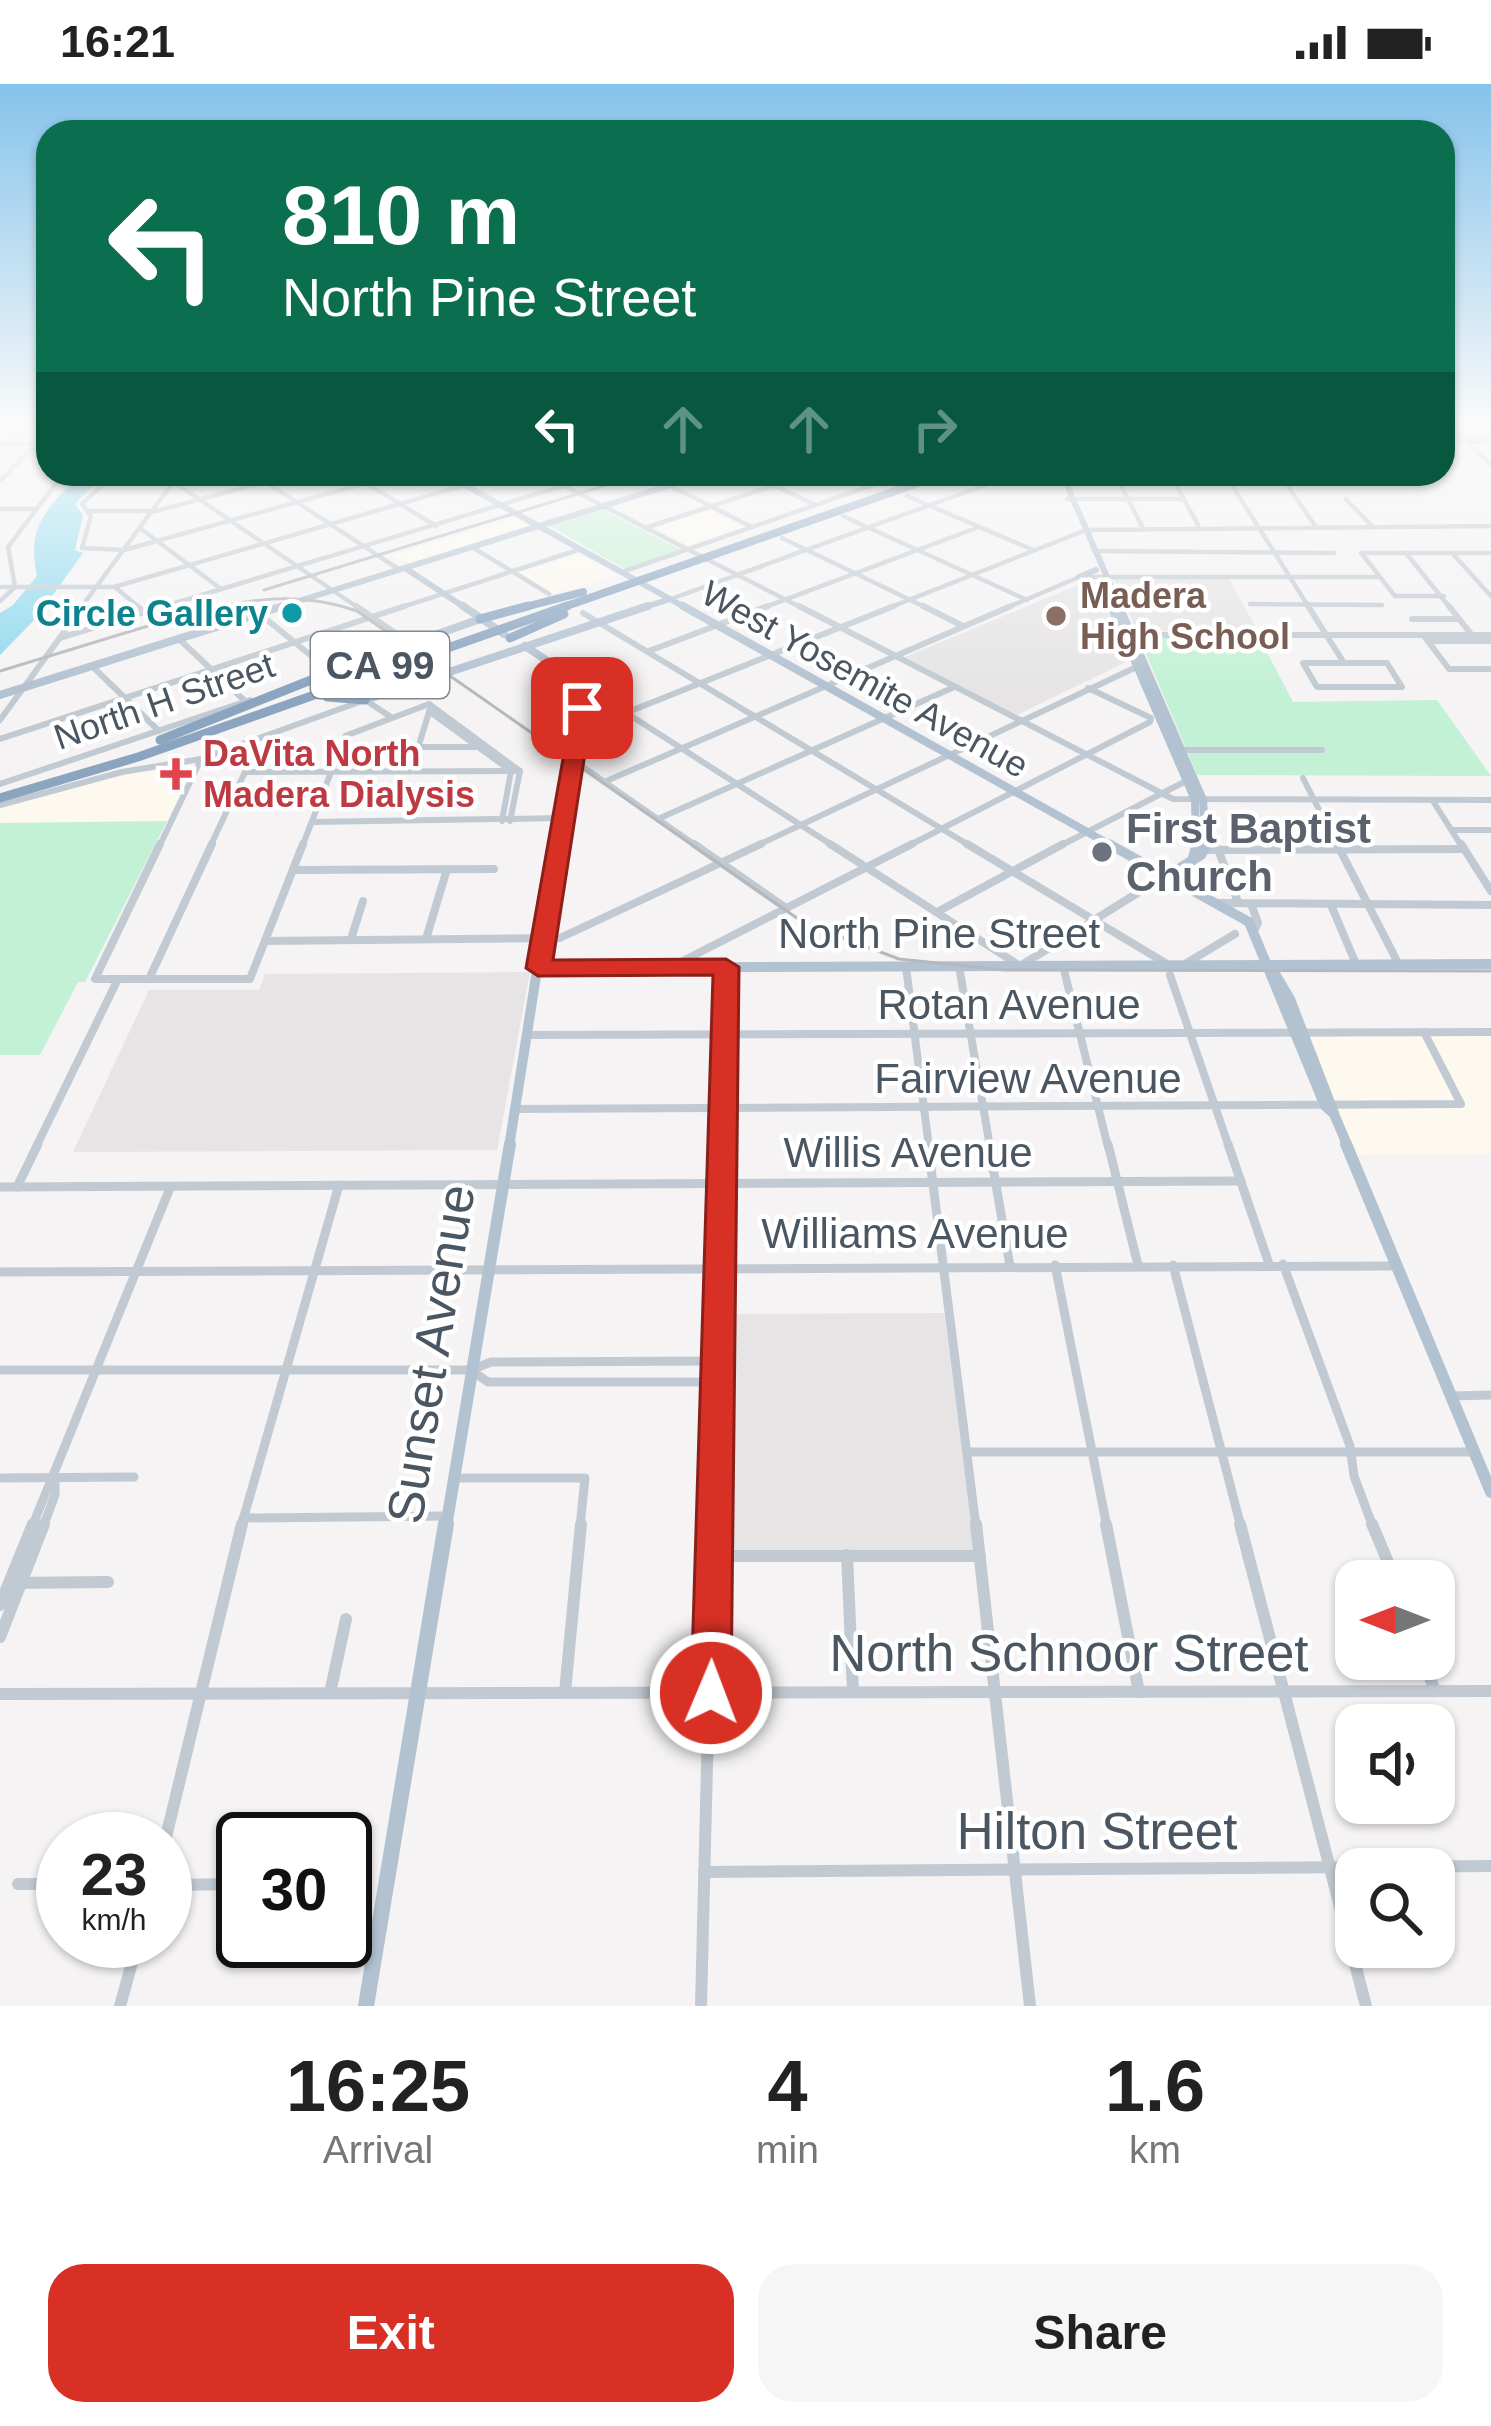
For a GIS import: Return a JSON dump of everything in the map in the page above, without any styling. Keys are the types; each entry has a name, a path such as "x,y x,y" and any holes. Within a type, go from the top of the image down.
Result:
{"highway":[{"name":"CA 99","path":"0,794 834,510"},
{"name":"CA 99","path":"0,794 216,730 645,583 839,510"},
{"path":"509,637 645,583"},
{"path":"482,620 607,585"},
{"path":"152,744 331,672"},
{"path":"216,730 341,695 365,700"},
{"path":"341,695 348,706"}],"main road":[{"name":"West Yosemite Avenue","path":"509,510 1220,903 1249,922 1254,931"},
{"path":"0,694 591,510"},
{"path":"1074,510 1186,782 1199,800 1198,850 1167,875"},
{"path":"1083,531 1100,574"},
{"path":"403,569 599,694"},
{"path":"1079,577 1100,574"},
{"path":"365,700 670,599"},
{"name":"North H Street","path":"331,672 482,620"},
{"path":"523,646 599,694"},
{"path":"1140,665 1182,750 1205,816 1198,850 1182,874 1196,891"},
{"name":"Sunset Avenue","path":"366,2006 578,716 599,694"},
{"path":"1254,931 1268,965 1277,971 1491,1492"},
{"name":"North Pine Street","path":"538,968 1063,966 1169,970 1184,965 1491,964"}],"street":[{"path":"15,587 8,547 35,510"},
{"path":"157,510 87,511 91,519 81,546 124,550 270,510"},
{"path":"215,510 411,644"},
{"path":"312,510 403,569"},
{"path":"0,587 113,586 380,510"},
{"path":"409,510 436,526"},
{"path":"60,638 490,510"},
{"path":"610,510 1159,794 1199,800 1491,800"},
{"path":"645,528 700,510"},
{"path":"719,510 754,527"},
{"path":"624,574 806,510"},
{"path":"670,599 917,510"},
{"path":"937,510 1032,550"},
{"path":"1133,510 1142,526"},
{"path":"1190,510 1199,526"},
{"path":"1247,510 1344,663"},
{"path":"1305,510 1316,527"},
{"path":"1356,510 1372,527"},
{"path":"0,720 152,511"},
{"path":"843,516 1028,601"},
{"path":"628,712 1083,531 1142,526 1491,526"},
{"path":"1342,526 1352,539"},
{"path":"1388,526 1397,539"},
{"path":"1431,526 1442,539"},
{"path":"1477,526 1487,538"},
{"path":"648,652 979,527"},
{"path":"140,528 222,590"},
{"path":"0,534 17,534"},
{"path":"782,538 964,627"},
{"path":"472,548 549,594"},
{"path":"0,739 580,549"},
{"path":"1094,551 1334,554"},
{"path":"1444,596 1395,596 1361,553 1491,553"},
{"path":"1406,553 1472,635"},
{"path":"1452,553 1491,596"},
{"path":"0,559 12,559"},
{"path":"1100,574 1379,577"},
{"path":"604,782 1079,577"},
{"path":"113,586 145,613"},
{"path":"0,601 15,587"},
{"path":"1250,604 1382,605"},
{"path":"260,614 331,672"},
{"path":"584,614 1097,919 1169,970 1269,1264"},
{"path":"1412,619 1460,619"},
{"path":"1128,635 1491,638"},
{"path":"1426,638 1491,638"},
{"path":"1426,638 1449,669 1491,669"},
{"path":"179,639 245,701"},
{"path":"1344,663 1387,663 1402,687 1317,687 1303,664 1344,663"},
{"path":"265,941 560,938 1140,665"},
{"path":"92,667 159,731"},
{"path":"578,679 606,668"},
{"name":"North H Street","path":"0,794 159,731 331,672"},
{"path":"658,819 953,688"},
{"path":"670,968 1151,718 1088,688"},
{"path":"599,694 1021,966 1167,875"},
{"path":"0,794 201,759 365,700 392,718"},
{"path":"201,759 203,765 95,979 250,979 345,736 429,708"},
{"path":"411,771 429,708"},
{"path":"429,708 515,771"},
{"path":"429,708 515,771"},
{"path":"419,747 479,747"},
{"path":"1182,750 1322,750"},
{"path":"572,760 786,908"},
{"path":"149,979 245,772 515,771"},
{"path":"506,819 515,771"},
{"path":"1303,778 1397,964"},
{"path":"938,911 1186,782"},
{"path":"1432,800 1491,891"},
{"path":"1205,816 1239,904"},
{"path":"312,819 562,818"},
{"path":"1452,830 1491,830"},
{"path":"1198,850 1464,849"},
{"path":"1198,850 1223,865"},
{"path":"292,869 494,869"},
{"path":"426,939 447,869"},
{"path":"350,940 363,901"},
{"path":"1220,903 1491,905"},
{"path":"1251,904 1258,923 1254,931"},
{"path":"1330,904 1358,965"},
{"path":"1184,965 1235,934"},
{"path":"959,966 1010,1266"},
{"path":"1063,966 1138,1265"},
{"path":"701,2006 726,967"},
{"path":"906,967 1031,2005"},
{"path":"17,1186 118,979"},
{"name":"Fairview Avenue","path":"514,1109 1331,1109 1461,1104 1424,1032"},
{"name":"Rotan Avenue","path":"527,1035 1491,1032"},
{"name":"Willis Avenue","path":"0,1187 1241,1180"},
{"path":"173,1812 243,1518 339,1185"},
{"path":"0,1606 55,1495 55,1478 170,1188"},
{"path":"1283,1264 1387,1560"},
{"path":"1055,1265 1139,1692"},
{"path":"1173,1265 1366,2006"},
{"name":"Williams Avenue","path":"0,1272 1398,1266"},
{"path":"591,1382 593,1361"},
{"path":"0,1370 471,1370 491,1362 717,1361"},
{"path":"471,1370 488,1382 716,1382"},
{"path":"1452,1396 1491,1395"},
{"path":"967,1452 1474,1452"},
{"path":"0,1478 134,1477"},
{"path":"454,1478 585,1478 565,1692"},
{"path":"243,1518 447,1516"},
{"path":"847,1555 853,1692"},
{"path":"713,1556 980,1556"},
{"path":"15,1583 108,1582"},
{"path":"0,1637 15,1583"},
{"path":"330,1693 346,1619"},
{"path":"1431,1680 1435,1691"},
{"name":"North Schnoor Street","path":"0,1694 1491,1691"},
{"name":"Hilton Street","path":"704,1872 1491,1866"},
{"path":"18,1884 36,1884"},
{"path":"120,2006 131,1968"}],"shaded area":[{"path":"710,510 744,528 689,547 655,528"},
{"path":"514,517 528,526 410,564 391,556"},
{"path":"579,553 617,575 554,594 519,573"},
{"path":"1113,578 1229,578 1258,632 1137,631"},
{"name":"Madera High School","path":"1090,580 1096,582 1130,660 1015,716 905,657"},
{"path":"194,768 167,821 0,823 0,809 120,775"},
{"path":"530,972 497,1150 73,1152 149,990 259,990 265,974"},
{"path":"1491,1034 1491,1154 1356,1155 1308,1036"},
{"path":"944,1313 975,1552 720,1553 723,1314"}],"green space":[{"path":"603,510 681,550 625,569 550,526"},
{"path":"1139,637 1259,637 1293,702 1437,700 1491,776 1197,775"},
{"path":"167,821 85,982 78,982 40,1055 0,1055 0,823"}],"water":[{"path":"48,510 79,510 83,515 75,550 83,553 37,617 0,655 0,613 37,576 34,543"}],"railway":[{"path":"264,590 526,510"},
{"path":"195,613 276,599 316,601 357,611 804,923 899,959 1004,970 1491,971"},
{"path":"0,671 207,608"}],"place":[{"name":"Circle Gallery","path":"292,613"},
{"name":"Madera High School","path":"1056,616"},
{"name":"DaVita North Madera Dialysis","path":"176,774"},
{"name":"First Baptist Church","path":"1102,852"}],"route":[{"path":"582,708 538,968 726,967 711,1693"}]}
